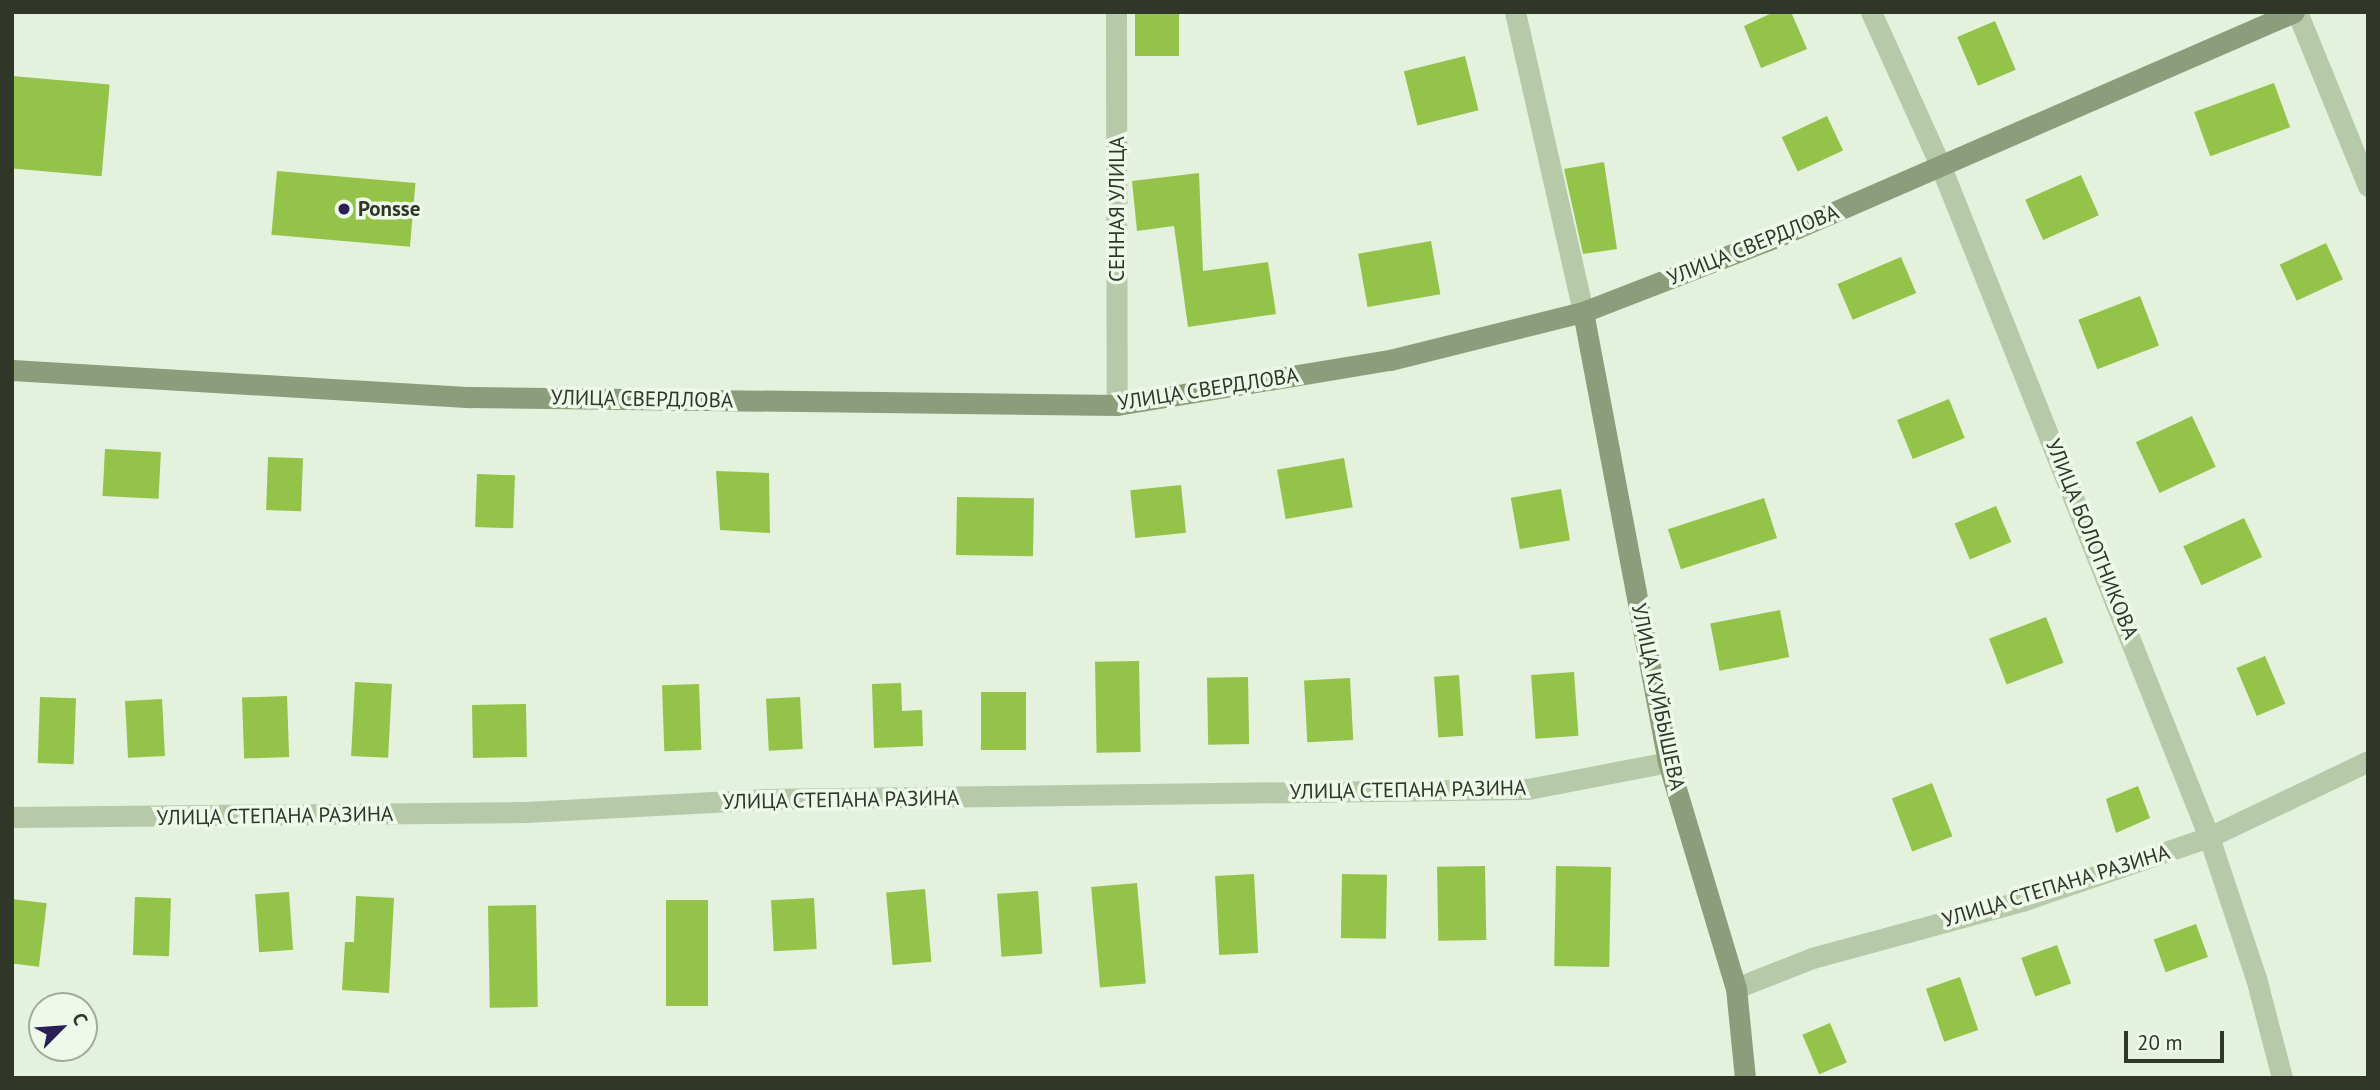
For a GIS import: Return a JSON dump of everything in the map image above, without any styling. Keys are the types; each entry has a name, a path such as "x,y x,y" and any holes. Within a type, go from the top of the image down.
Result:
{"main road":[{"name":"УЛИЦА СВЕРДЛОВА","path":"12,370 470,397 1117,405 1391,360 1583,312 1941,167 2296,12"},
{"name":"УЛИЦА КУЙБЫШЕВА","path":"1583,312 1668,762 1736,988 1745,1078"}],"street":[{"name":"СЕННАЯ УЛИЦА","path":"1116,12 1117,405"},
{"path":"1515,12 1583,312"},
{"name":"УЛИЦА БОЛОТНИКОВА","path":"1871,12 1941,167 2210,837 2256,978 2282,1078"},
{"path":"2296,12 2368,187"},
{"name":"УЛИЦА СТЕПАНА РАЗИНА","path":"1736,988 1812,958 2022,901 2210,837 2368,761"},
{"name":"УЛИЦА СТЕПАНА РАЗИНА","path":"12,817 499,813 764,799 1528,789 1668,762"}],"building":[{"path":"1135,12 1179,12 1179,56 1135,56"},
{"path":"1774,12 1791,12 1807,49 1761,68 1744,26"},
{"path":"1995,21 2016,70 1978,86 1957,37"},
{"path":"1465,56 1479,110 1417,126 1404,71"},
{"path":"12,76 110,85 102,176 12,168"},
{"path":"2274,83 2290,127 2210,156 2194,112"},
{"path":"1827,116 1843,150 1798,172 1782,137"},
{"path":"1604,162 1617,249 1583,254 1564,169"},
{"name":"Ponsse","path":"277,171 415,183 410,247 271,235"},
{"path":"1199,173 1203,271 1268,262 1276,314 1188,327 1174,226 1137,231 1132,181"},
{"path":"2081,175 2099,215 2043,240 2025,200"},
{"path":"1431,241 1440,294 1368,307 1358,254"},
{"path":"2326,243 2343,279 2297,301 2280,265"},
{"path":"1901,257 1916,293 1853,320 1837,284"},
{"path":"2140,296 2159,345 2097,369 2078,320"},
{"path":"1949,399 1965,438 1913,459 1897,420"},
{"path":"2192,416 2216,467 2159,493 2136,442"},
{"path":"105,449 161,452 158,499 103,496"},
{"path":"268,457 303,458 301,511 266,510"},
{"path":"1344,458 1353,507 1286,519 1277,470"},
{"path":"716,471 769,473 770,533 720,530"},
{"path":"477,474 515,475 513,528 475,527"},
{"path":"1181,485 1186,533 1135,538 1130,490"},
{"path":"1561,489 1570,540 1520,549 1511,498"},
{"path":"957,497 1034,498 1033,556 956,555"},
{"path":"1764,498 1777,538 1681,569 1668,529"},
{"path":"1996,506 2011,542 1970,559 1955,524"},
{"path":"2244,518 2262,557 2201,585 2183,546"},
{"path":"1780,610 1789,657 1719,671 1710,624"},
{"path":"2046,617 2064,663 2007,685 1989,639"},
{"path":"2265,656 2285,704 2257,716 2236,668"},
{"path":"1139,661 1141,752 1097,753 1095,662"},
{"path":"1574,672 1578,736 1536,739 1531,675"},
{"path":"1459,675 1463,736 1438,738 1434,677"},
{"path":"1248,677 1249,744 1208,745 1207,678"},
{"path":"1350,678 1353,740 1307,742 1304,680"},
{"path":"355,682 392,684 388,758 351,756"},
{"path":"901,683 902,711 922,710 923,746 874,748 872,684"},
{"path":"699,684 701,750 664,751 662,685"},
{"path":"981,692 1026,692 1026,750 981,750"},
{"path":"287,696 289,757 244,759 242,698"},
{"path":"40,697 76,698 74,764 38,763"},
{"path":"800,697 803,749 769,751 766,699"},
{"path":"162,699 165,756 128,758 125,701"},
{"path":"526,704 527,757 473,758 472,705"},
{"path":"1932,783 1952,836 1912,852 1892,798"},
{"path":"2138,786 2150,818 2116,833 2106,799"},
{"path":"1485,866 1486,940 1438,941 1437,867"},
{"path":"1556,866 1611,867 1609,967 1554,966"},
{"path":"1254,874 1258,953 1219,955 1215,876"},
{"path":"1342,874 1387,875 1386,939 1341,938"},
{"path":"1137,883 1146,984 1100,988 1091,887"},
{"path":"925,889 931,962 893,965 886,892"},
{"path":"1038,891 1042,954 1001,957 997,894"},
{"path":"289,892 293,950 259,952 255,894"},
{"path":"356,896 394,898 389,993 342,990 345,942 354,942"},
{"path":"135,897 171,898 169,956 133,955"},
{"path":"814,898 817,949 774,951 771,900"},
{"path":"12,899 47,903 39,967 12,963"},
{"path":"666,900 708,900 708,1006 666,1006"},
{"path":"536,905 538,1007 490,1008 488,906"},
{"path":"2196,924 2208,957 2166,972 2154,939"},
{"path":"2057,945 2071,984 2035,997 2021,958"},
{"path":"1960,977 1978,1030 1944,1042 1926,989"},
{"path":"1830,1023 1847,1063 1819,1074 1802,1035"}],"place":[{"name":"Ponsse","path":"344,209"}]}
